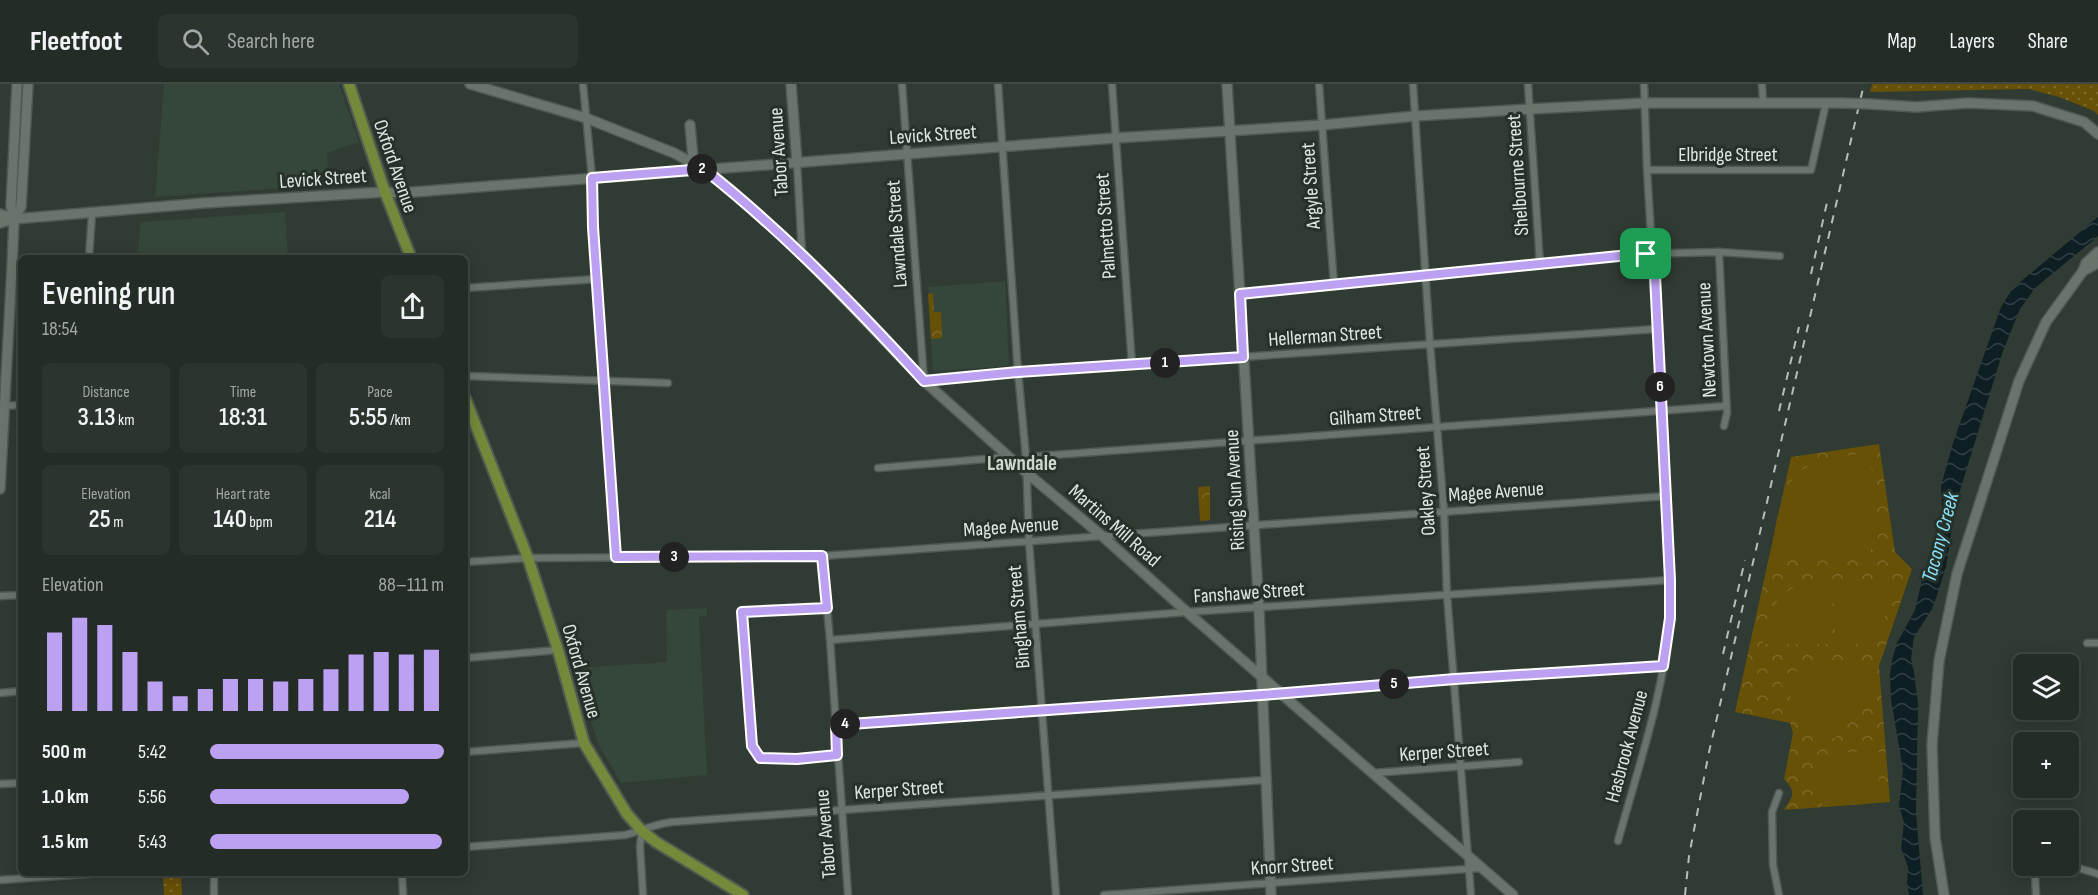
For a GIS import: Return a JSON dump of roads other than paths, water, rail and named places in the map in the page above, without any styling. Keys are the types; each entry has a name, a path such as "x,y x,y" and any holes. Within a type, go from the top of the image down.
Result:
{"main road":[{"name":"Oxford Avenue","path":"349,84 385,192 410,255"},
{"name":"Oxford Avenue","path":"468,406 528,558 558,650 584,743 627,814 642,831 743,895"}],"street":[{"path":"0,489 5,313 14,219 11,206 17,84"},
{"path":"14,219 21,207 28,84"},
{"name":"Martins Mill Road","path":"470,84 586,118 674,153 704,169 731,190 802,254 924,381 1513,895"},
{"path":"583,84 592,178 616,557"},
{"name":"Tabor Avenue","path":"791,84 802,254"},
{"name":"Lawndale Street","path":"902,84 924,381"},
{"name":"Bingham Street","path":"998,84 1056,895"},
{"name":"Palmetto Street","path":"1112,84 1132,365"},
{"name":"Rising Sun Avenue","path":"1227,84 1259,609 1271,895"},
{"name":"Argyle Street","path":"1319,84 1334,285"},
{"name":"Oakley Street","path":"1413,84 1430,344 1444,512 1447,595 1471,895"},
{"name":"Shelbourne Street","path":"1528,84 1540,264"},
{"name":"Hasbrook Avenue","path":"1618,841 1663,666 1670,618 1667,496 1644,84"},
{"path":"1762,84 1763,103"},
{"name":"Levick Street","path":"0,223 14,219 204,203 385,192 401,193 906,153 1645,103 1826,103 1917,107 1968,103 2033,106 2084,122 2098,134"},
{"name":"Elbridge Street","path":"1647,170 1811,170 1826,103"},
{"path":"690,125 693,158 704,169"},
{"path":"89,255 92,213"},
{"name":"Levick Street","path":"0,214 14,219"},
{"path":"1240,294 1639,254 1719,252 1780,256"},
{"name":"Newtown Avenue","path":"1719,252 1727,413 1724,426"},
{"path":"1944,895 1935,837 1932,746 1939,661 1957,574 2019,381 2046,322 2083,271 2086,262 2098,252"},
{"path":"2083,271 2098,263"},
{"path":"468,288 597,279"},
{"name":"Hellerman Street","path":"924,381 1018,372 1657,329"},
{"path":"468,376 668,383"},
{"path":"2,406 18,405"},
{"name":"Gilham Street","path":"1026,457 1726,406"},
{"path":"878,468 1010,457"},
{"name":"Magee Avenue","path":"468,562 528,558 822,556 1667,496"},
{"name":"Tabor Avenue","path":"822,556 848,895"},
{"name":"Fanshawe Street","path":"830,640 1187,612 1670,580"},
{"path":"0,596 18,595"},
{"path":"827,608 742,612 752,746 756,755 770,759 837,755"},
{"path":"2087,643 2098,644"},
{"path":"468,658 558,650"},
{"path":"836,725 1455,679 1663,666"},
{"path":"0,693 18,691"},
{"path":"468,752 584,743"},
{"name":"Kerper Street","path":"1373,773 1519,762"},
{"name":"Kerper Street","path":"468,847 625,835 657,824 672,822 1265,780"},
{"path":"0,784 18,783"},
{"path":"1779,793 1772,812 1773,865 1779,895"},
{"path":"642,831 640,846 643,895"},
{"name":"Knorr Street","path":"1104,895 1481,868"},
{"path":"2079,868 2098,874"},
{"path":"0,880 58,876"},
{"path":"214,876 214,895"},
{"path":"402,876 403,895"},
{"path":"2035,876 2036,895"}],"water":[{"name":"Tacony Creek","path":"2098,217 2098,236 2035,288 2020,309 2003,351 1962,484 1955,509 1946,567 1937,595 1932,609 1914,637 1911,659 1918,704 1916,813 1923,895 1909,895 1908,867 1901,848 1904,822 1899,806 1903,769 1891,700 1892,660 1897,643 1915,610 1923,576 1935,548 1935,534 1942,508 1941,486 1953,443 2001,307 2013,288"}],"railway":[{"path":"1685,895 1689,856 1709,752 1864,84"},
{"path":"1811,274 1828,198"},
{"path":"1779,411 1799,327"},
{"path":"1723,654 1745,560"}],"district":[{"name":"Lawndale","path":"1022,463"}]}
